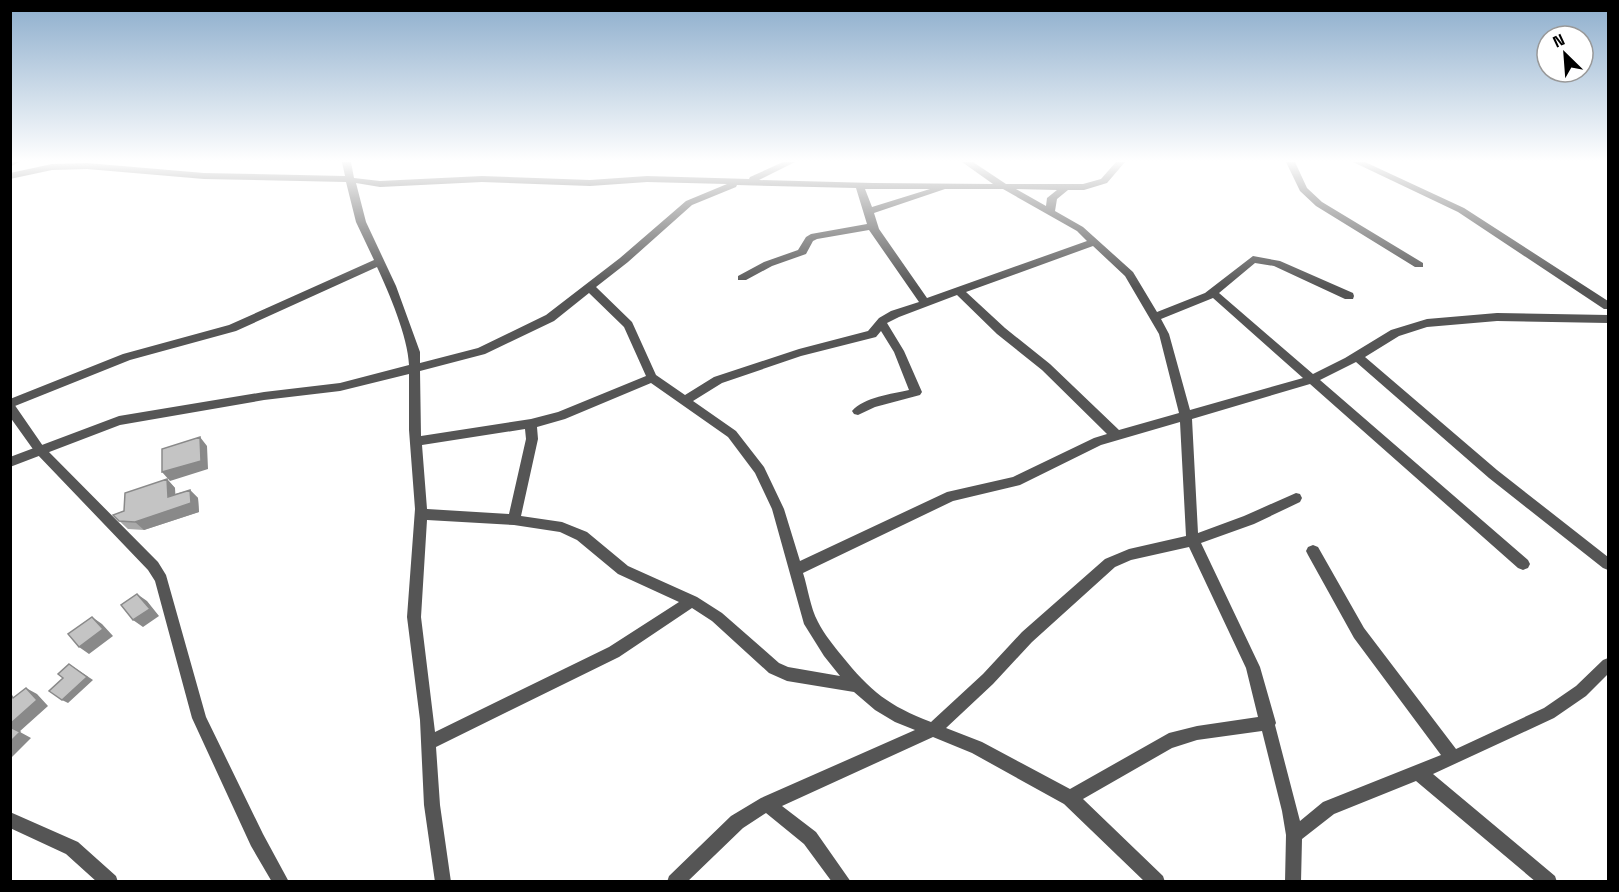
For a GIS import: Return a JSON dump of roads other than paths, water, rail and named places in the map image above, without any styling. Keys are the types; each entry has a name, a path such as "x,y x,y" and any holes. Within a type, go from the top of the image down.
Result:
{"street":[{"path":"356,204 361,222 411,336 415,369 421,514 414,617 430,742 432,805 442,882"},
{"path":"10,462 39,448 141,416 340,387 481,351 531,329 589,287 687,204"},
{"path":"865,204 872,226 925,303"},
{"path":"867,212 898,204"},
{"path":"1035,204 1080,229 1129,274 1164,334 1186,418 1188,516 1193,540 1243,641 1269,723 1294,835 1293,882"},
{"path":"1050,212 1051,204"},
{"path":"1318,204 1419,265"},
{"path":"1447,204 1461,210 1608,306"},
{"path":"742,278 768,264 802,252 808,239 814,236 872,226"},
{"path":"684,400 718,380 799,353 872,334 896,314 1095,242"},
{"path":"1155,317 1213,293 1248,263 1259,258 1349,296"},
{"path":"281,882 257,840 199,718 161,579 153,566 39,448 10,406 128,357 232,328 380,262"},
{"path":"589,287 628,325 652,378 732,434 760,470 778,509 812,624 829,651 857,686 880,705 900,717 977,747 1070,798 1157,882"},
{"path":"959,291 1001,331 1046,367 1118,436"},
{"path":"1213,293 1523,564"},
{"path":"795,570 951,496 1016,482 1077,449 1311,380 1395,333 1428,323 1497,317 1608,319"},
{"path":"858,411 872,404 916,392 903,360 882,324"},
{"path":"1357,356 1493,474 1608,564"},
{"path":"417,441 531,424 561,416 652,378"},
{"path":"514,520 532,439 531,424"},
{"path":"675,882 737,822 767,804 933,730 988,679 1027,637 1110,563 1129,555 1193,540 1249,520 1296,498"},
{"path":"421,514 514,520 562,527 582,536 623,570 692,601 717,617 774,668 787,674 857,686"},
{"path":"1313,551 1359,633 1452,758"},
{"path":"430,742 614,652 692,601"},
{"path":"1294,835 1329,808 1452,758 1549,713 1581,692 1608,664"},
{"path":"1070,798 1169,741 1197,733 1269,723"},
{"path":"1417,771 1549,882"},
{"path":"767,804 810,838 843,882"},
{"path":"10,820 72,848 110,882"}]}
